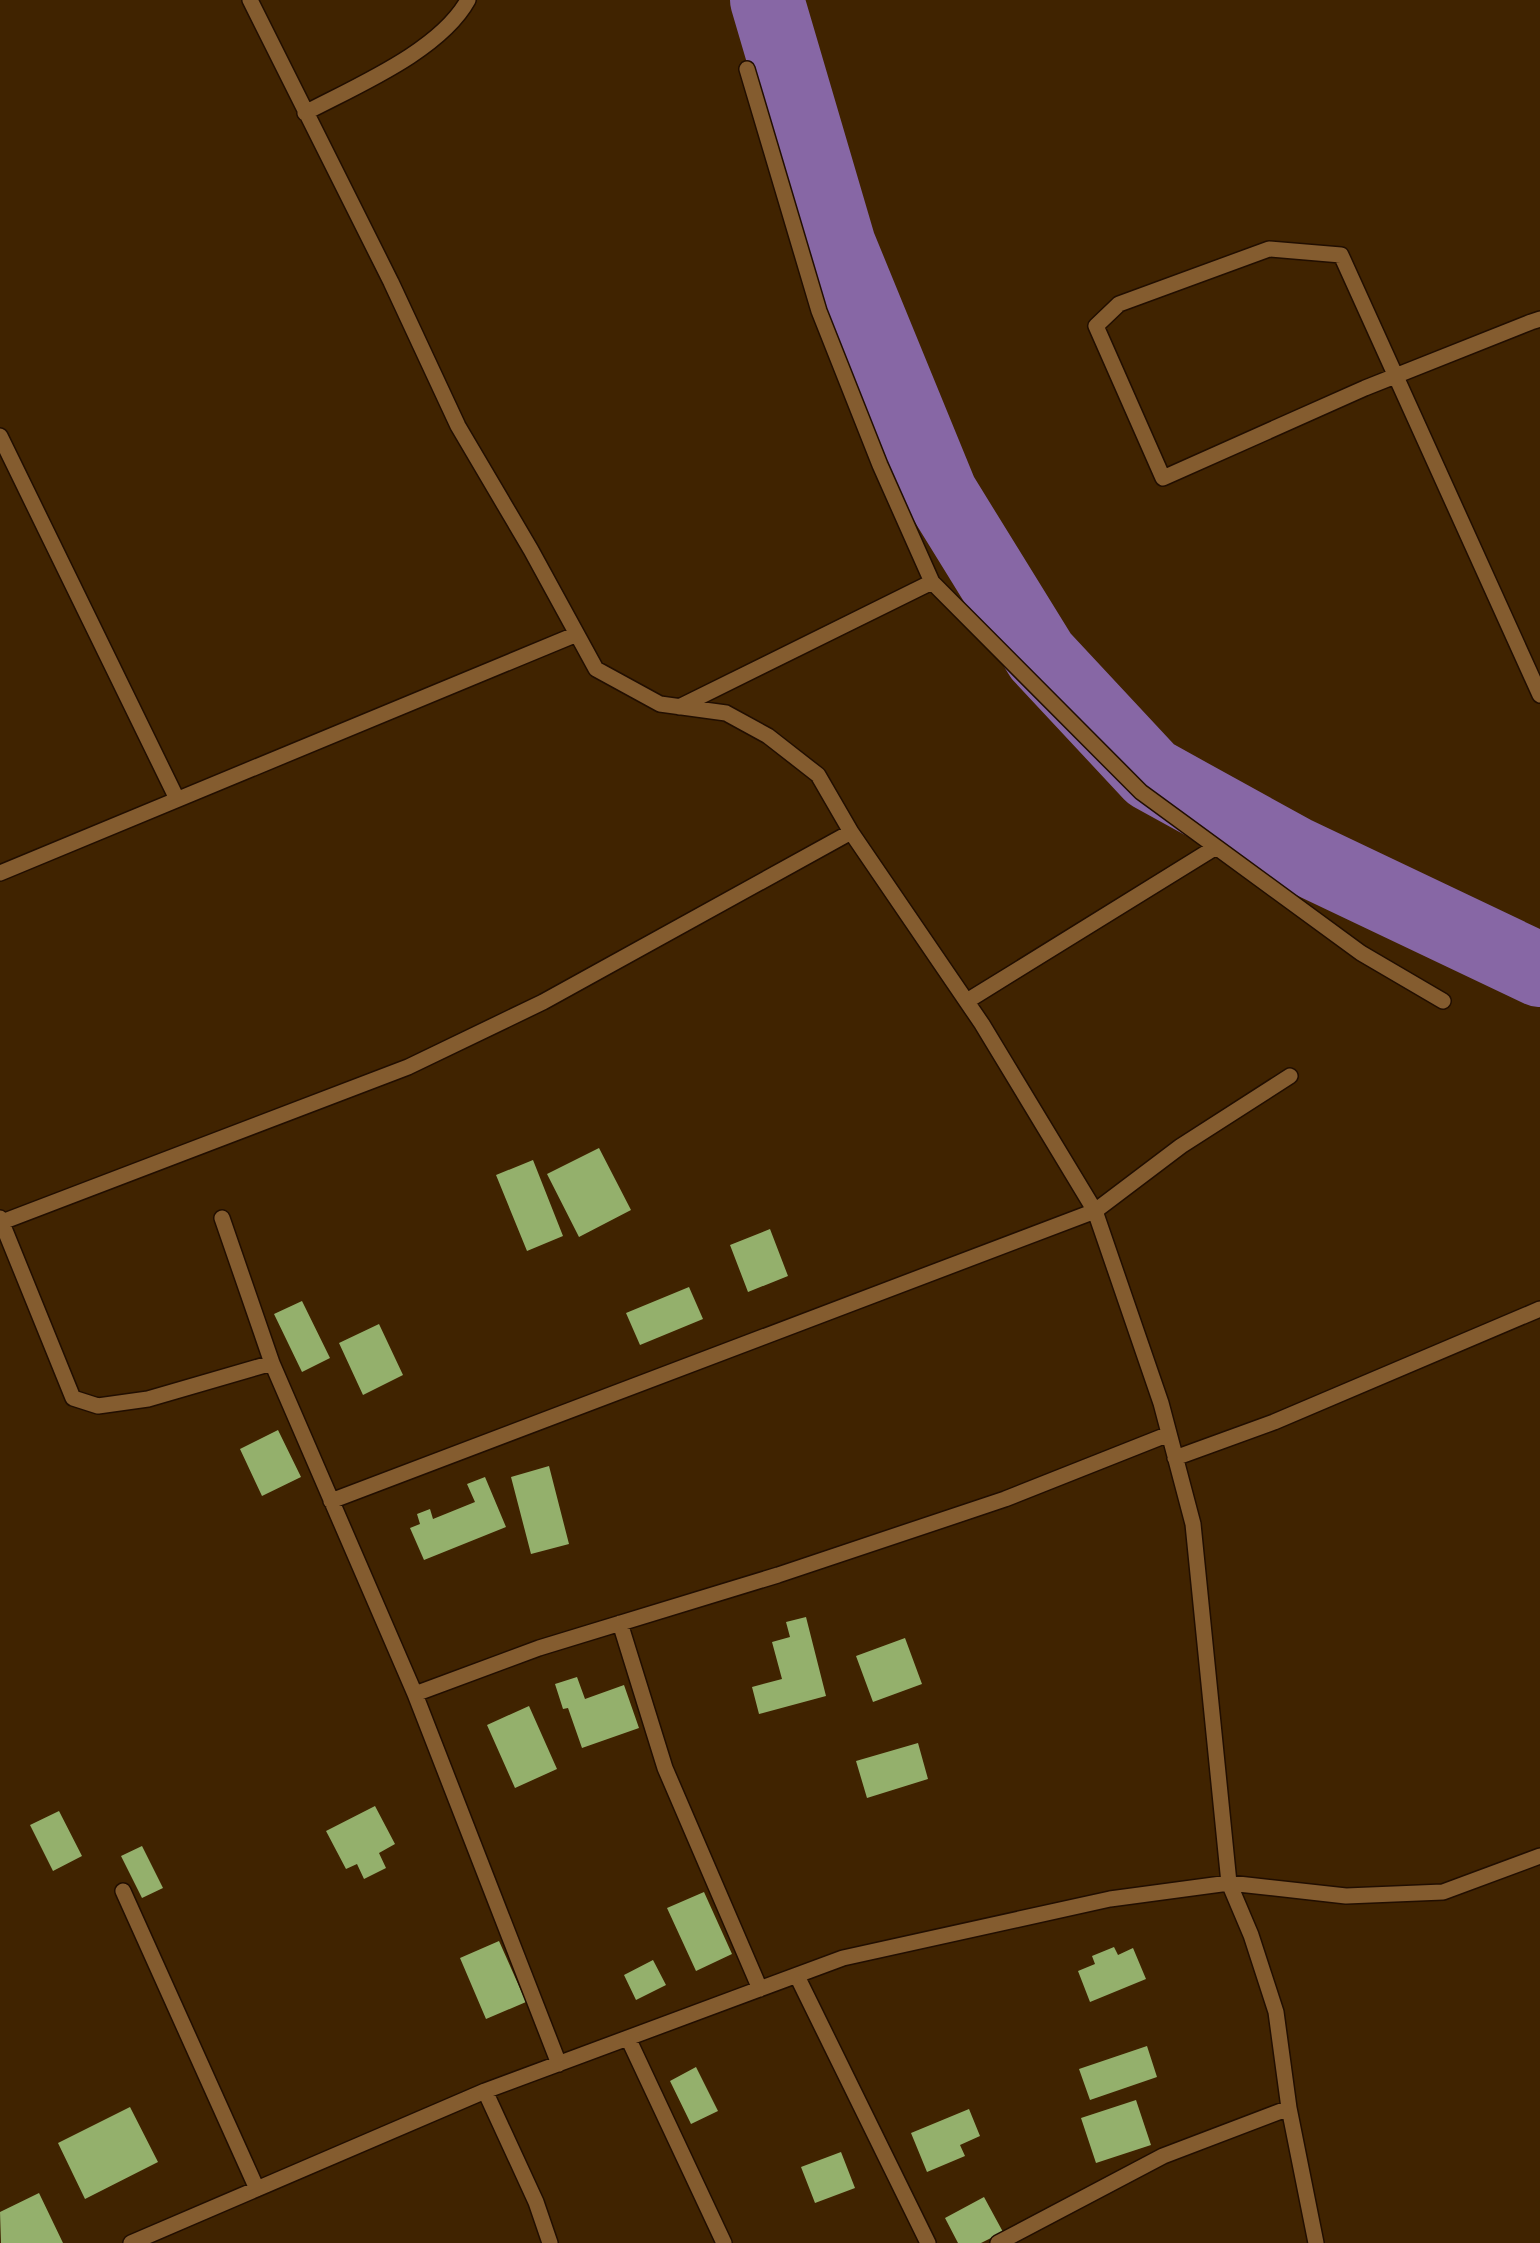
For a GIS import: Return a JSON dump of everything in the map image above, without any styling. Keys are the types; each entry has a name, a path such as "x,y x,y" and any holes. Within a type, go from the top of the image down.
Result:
{"street":[{"path":"250,0 391,282 458,426 596,669 660,704 726,713 768,736 818,775 851,832 967,1001 1095,1211 1118,1273 1169,1434 1193,1524 1229,1882 1251,1935 1276,2013 1289,2108 1316,2243"},
{"path":"305,112 425,45 452,23 468,0"},
{"path":"747,69 819,311 879,465 932,582 1141,792 1361,953 1443,1001"},
{"path":"1540,319 1397,376 1163,478 1096,327 1119,304 1269,249 1341,255 1397,376 1540,694"},
{"path":"0,436 177,799"},
{"path":"679,707 932,582"},
{"path":"0,873 577,634"},
{"path":"272,1363 148,1399 98,1406 73,1398 1,1220 408,1067 543,1002 851,832"},
{"path":"967,1001 1216,847"},
{"path":"332,1502 1095,1211 1181,1146 1290,1076"},
{"path":"222,1218 272,1363 415,1694 559,2064"},
{"path":"1175,1458 1274,1422 1540,1310"},
{"path":"415,1694 539,1648 778,1575 1005,1499 1169,1434"},
{"path":"620,1623 665,1768 760,1989"},
{"path":"131,2243 485,2091 843,1958 1110,1899 1229,1882 1346,1896 1443,1892 1540,1856"},
{"path":"123,1891 257,2189"},
{"path":"797,1976 928,2243"},
{"path":"628,2038 723,2243"},
{"path":"485,2091 536,2202 550,2243"},
{"path":"998,2243 1163,2156 1289,2108"}],"building":[{"path":"599,1148 631,1210 579,1237 547,1174"},
{"path":"533,1160 563,1236 527,1251 496,1175"},
{"path":"770,1229 788,1276 748,1292 730,1245"},
{"path":"689,1287 703,1319 640,1345 626,1313"},
{"path":"302,1301 330,1358 302,1372 274,1314"},
{"path":"379,1324 403,1375 363,1395 339,1343"},
{"path":"278,1430 301,1477 262,1496 240,1449"},
{"path":"549,1466 569,1544 531,1554 511,1477"},
{"path":"485,1477 506,1527 424,1560 410,1528 420,1524 417,1514 430,1509 433,1519 475,1502 467,1484"},
{"path":"806,1617 826,1696 759,1714 752,1687 782,1679 772,1642 790,1637 786,1622"},
{"path":"905,1638 922,1684 873,1702 856,1656"},
{"path":"577,1677 585,1699 624,1685 639,1728 582,1748 568,1708 563,1709 555,1684"},
{"path":"529,1706 557,1769 515,1788 487,1725"},
{"path":"918,1743 928,1779 867,1798 856,1761"},
{"path":"375,1806 395,1844 379,1853 386,1868 364,1879 357,1864 346,1869 326,1831"},
{"path":"59,1811 82,1856 53,1871 30,1825"},
{"path":"142,1846 163,1888 142,1898 121,1856"},
{"path":"704,1892 732,1954 696,1971 667,1908"},
{"path":"499,1941 526,2002 486,2019 460,1958"},
{"path":"1114,1947 1118,1955 1133,1948 1146,1979 1090,2002 1078,1971 1095,1964 1092,1956"},
{"path":"653,1960 666,1985 636,2000 624,1975"},
{"path":"1147,2046 1157,2077 1090,2100 1079,2069"},
{"path":"696,2067 718,2111 691,2124 670,2081"},
{"path":"1136,2100 1151,2145 1096,2163 1081,2118"},
{"path":"130,2107 158,2162 85,2199 58,2143"},
{"path":"969,2109 980,2136 960,2145 965,2156 927,2172 911,2133"},
{"path":"841,2152 855,2188 815,2203 801,2167"},
{"path":"39,2193 63,2243 1,2243 0,2212"},
{"path":"984,2197 1003,2232 981,2243 958,2243 945,2218"}],"waterway":[{"path":"767,0 839,245 941,494 1041,656 1151,774 1294,853 1540,970"}]}
